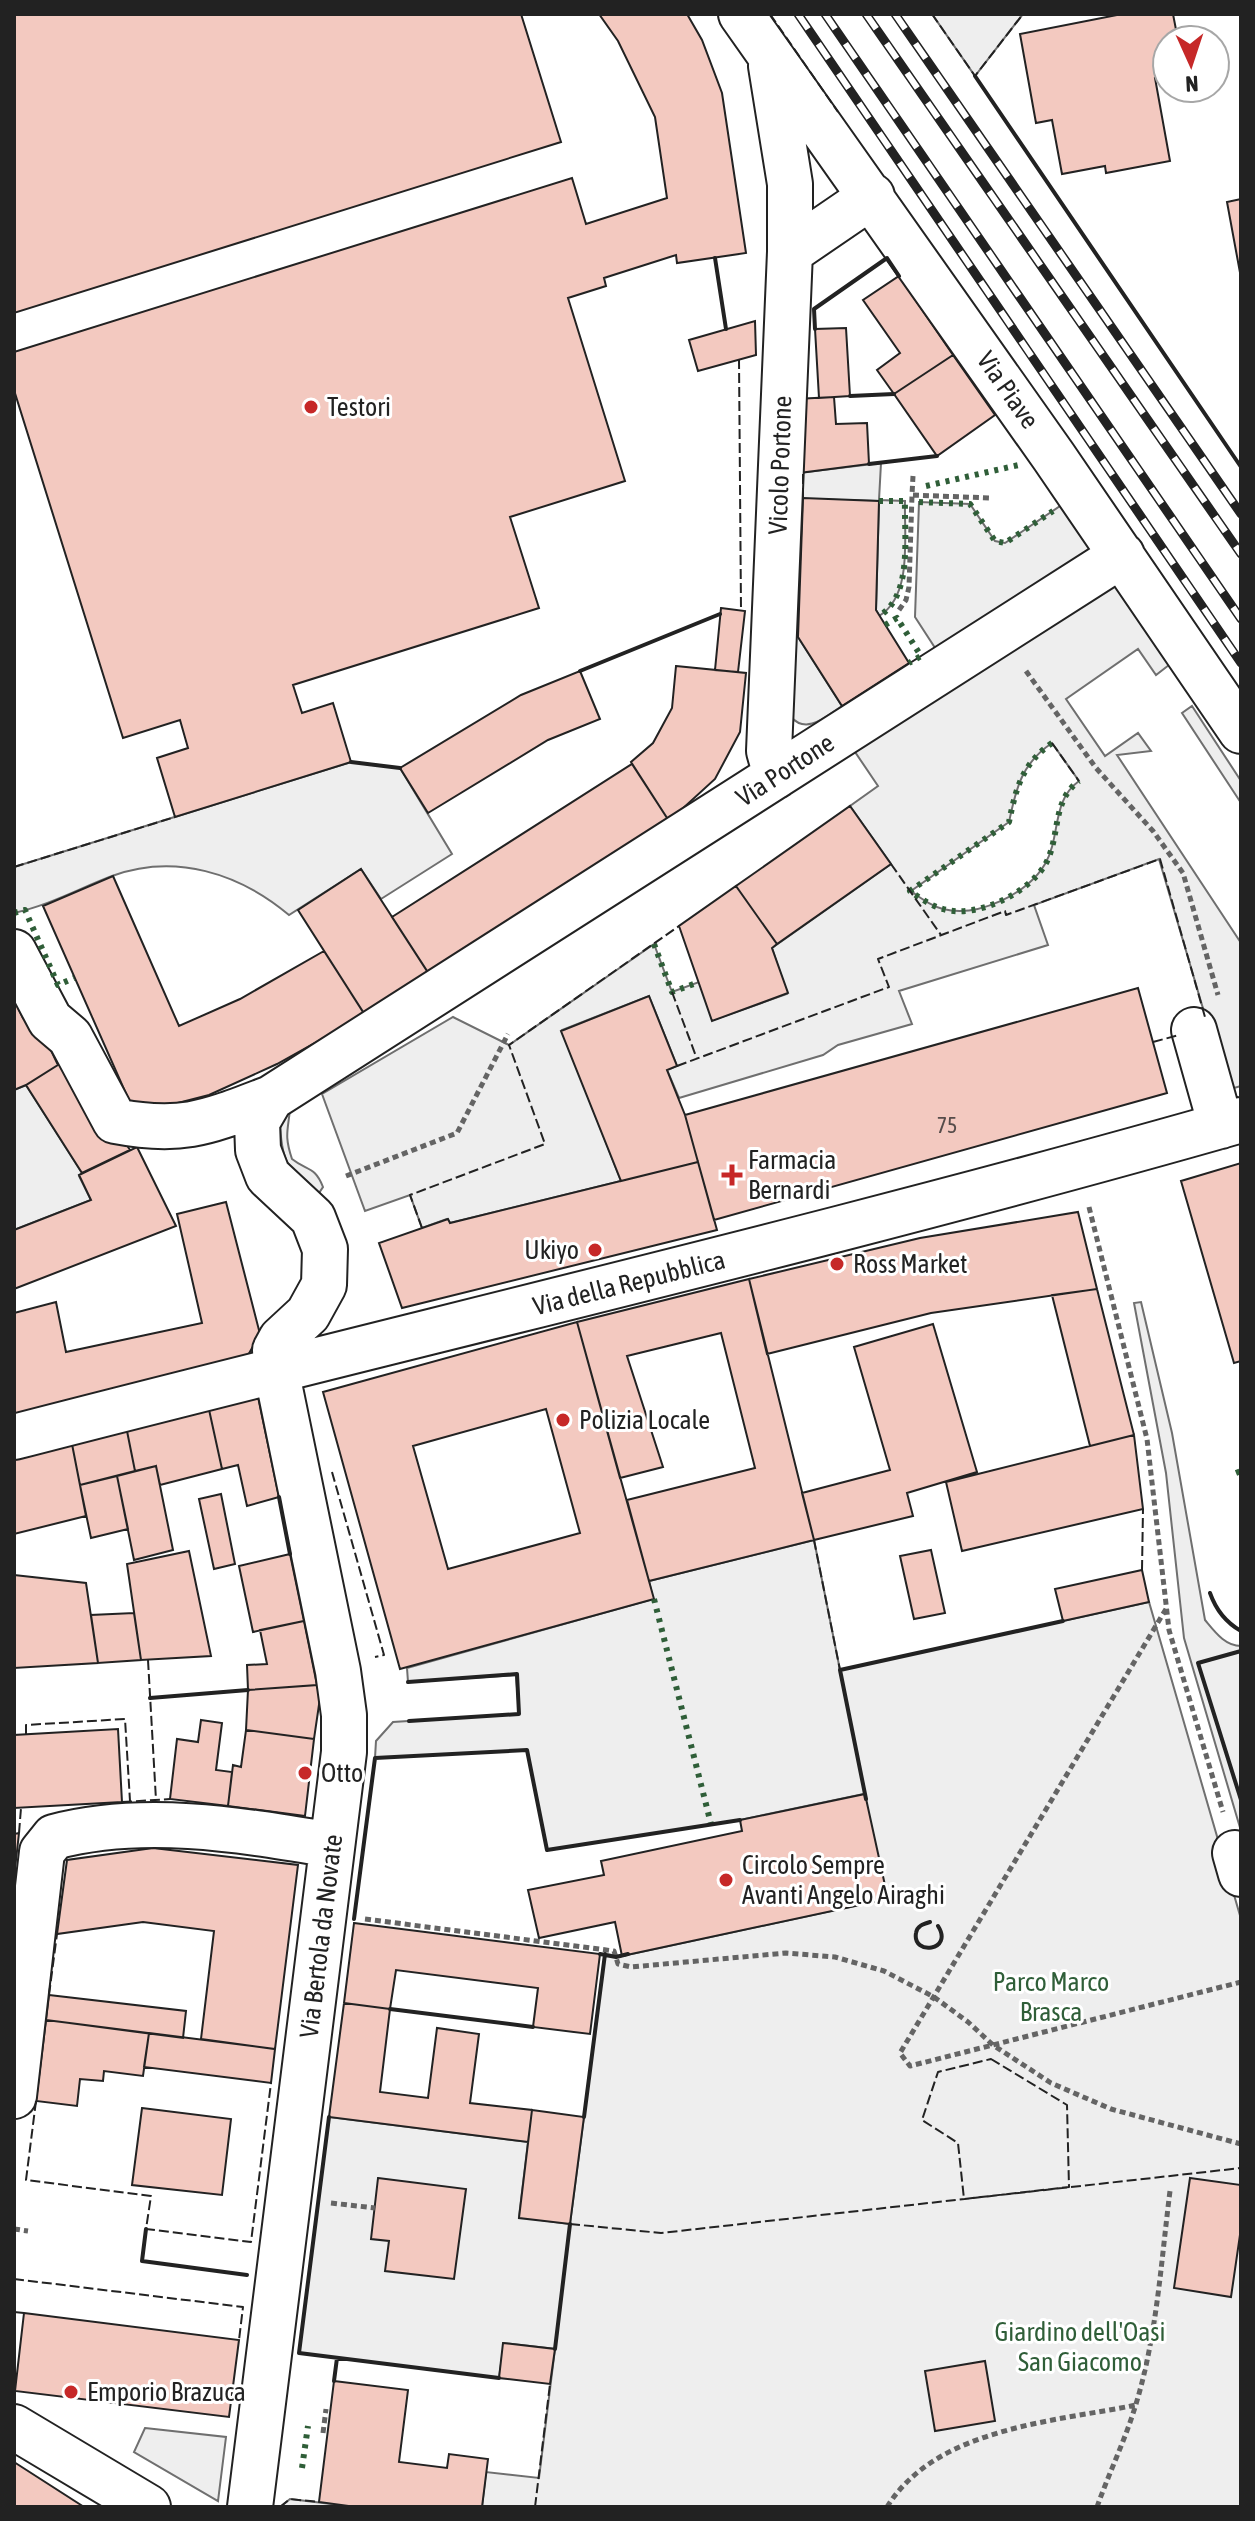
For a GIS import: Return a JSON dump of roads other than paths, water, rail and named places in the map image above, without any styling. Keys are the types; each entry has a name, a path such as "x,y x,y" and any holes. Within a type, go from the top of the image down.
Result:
{"street":[{"name":"Via Piave","path":"741,14 872,196 1241,731"},
{"name":"Vicolo Portone","path":"769,54 790,184 790,252 769,751 776,776"},
{"path":"790,252 872,196"},
{"name":"Via Portone","path":"14,952 50,1020 70,1037 115,1121 176,1128 210,1121 271,1098 1122,555"},
{"path":"1194,1030 1231,1123"},
{"path":"271,1098 257,1122 258,1150 268,1176 313,1218 325,1249 324,1285 308,1314 281,1339 275,1350 276,1369"},
{"name":"Via della Repubblica","path":"14,1437 276,1369 759,1251 1079,1167 1231,1123"},
{"name":"Via Bertola da Novate","path":"250,2507 344,1752 344,1715 338,1671 276,1369"},
{"path":"14,2096 42,1852 54,1837 101,1828 161,1823 332,1845"},
{"path":"14,2427 148,2507"}],"railway":[{"path":"798,14 1241,663"},
{"path":"825,14 1241,619"},
{"path":"866,14 1241,554"},
{"path":"895,14 1241,514"}],"place":[{"name":"Testori","path":"311,407"},
{"name":"Farmacia Bernardi","path":"732,1175"},
{"name":"Ukiyo","path":"595,1250"},
{"name":"Ross Market","path":"837,1264"},
{"name":"Polizia Locale","path":"563,1420"},
{"name":"Otto","path":"305,1773"},
{"name":"Circolo Sempre Avanti Angelo Airaghi","path":"726,1880"},
{"name":"Emporio Brazuca","path":"71,2392"}],"park label":[{"name":"Parco Marco Brasca","path":"1051,1997"},
{"name":"Giardino dell'Oasi San Giacomo","path":"1080,2347"}]}
